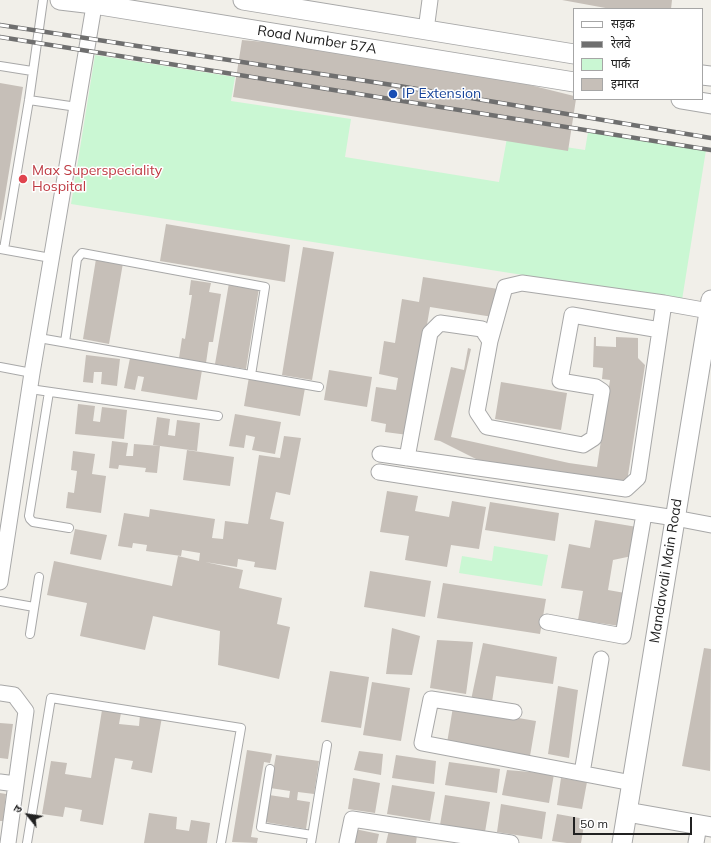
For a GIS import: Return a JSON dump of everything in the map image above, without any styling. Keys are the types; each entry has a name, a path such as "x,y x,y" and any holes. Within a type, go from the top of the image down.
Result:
{"street":[{"name":"Road Number 57A","path":"60,0 94,2 573,82"},
{"name":"Road Number 57A","path":"243,0 573,54"},
{"path":"426,30 430,0"},
{"path":"0,582 32,373 94,2"},
{"path":"687,100 711,104"},
{"path":"660,330 572,315 560,381 596,387 602,391 594,438 583,446 487,427 477,412 490,341 505,288 522,283 664,303 710,313"},
{"path":"380,454 626,489 638,478 664,303"},
{"name":"Mandawali Main Road","path":"622,843 710,313"},
{"path":"407,458 430,333 440,323 482,329 490,341"},
{"path":"379,472 675,518 711,525"},
{"path":"547,622 623,636 644,514"},
{"path":"582,773 601,659"},
{"path":"0,693 14,695 26,711 8,843"},
{"path":"514,712 430,699 422,743 632,783"},
{"path":"0,782 16,784"},
{"path":"627,812 702,832"},
{"path":"347,843 352,819 511,843"}],"lane":[{"path":"43,0 29,100 2,249 51,258"},
{"path":"0,66 32,71"},
{"path":"29,100 77,107"},
{"path":"64,342 77,259 82,253 266,287 251,375"},
{"path":"39,338 319,387"},
{"path":"0,368 32,373"},
{"path":"30,389 218,416"},
{"path":"49,392 30,519 33,522 69,528"},
{"path":"30,634 39,577"},
{"path":"0,601 34,607"},
{"path":"27,843 50,698 240,728 220,843"},
{"path":"270,769 261,827 311,839 327,745"}],"green space":[{"path":"95,55 235,77 231,101 351,119 345,157 499,182 507,138 585,150 588,132 706,150 682,300 71,204"},
{"path":"494,546 548,555 542,586 459,573 462,556 492,561"}],"building":[{"path":"562,0 672,0 671,8 606,8"},
{"name":"IP Extension","path":"242,40 330,48 494,76 573,96 573,100 576,100 568,151 233,97"},
{"path":"0,83 23,87 1,220 0,220"},
{"path":"166,224 290,245 285,282 160,261"},
{"path":"303,247 334,252 312,380 282,375"},
{"path":"96,259 123,263 109,344 83,339"},
{"path":"423,277 498,289 493,317 430,307 408,435 385,432 386,424 371,421 376,387 396,390 398,378 379,374 384,341 395,343 402,299 419,302"},
{"path":"191,280 211,283 209,292 221,294 213,342 209,342 206,363 179,358 182,338 185,339 192,295 189,295"},
{"path":"229,283 259,288 246,369 215,364"},
{"path":"594,337 596,337 596,346 616,347 616,337 638,338 638,358 645,365 627,482 478,460 440,441 434,440 451,367 464,370 468,348 471,349 451,437 569,463 597,467 610,380 602,379 603,368 593,367"},
{"path":"86,355 120,359 117,386 101,384 102,372 94,372 93,383 83,382"},
{"path":"130,358 202,370 197,400 141,391 144,377 138,376 135,390 124,388"},
{"path":"329,370 372,377 367,407 324,400"},
{"path":"249,377 305,388 300,416 244,406"},
{"path":"501,382 567,393 561,430 495,419"},
{"path":"78,404 95,406 93,421 100,422 102,407 127,410 124,439 75,434"},
{"path":"235,414 281,422 275,454 252,450 255,437 246,435 244,448 229,446"},
{"path":"157,417 170,419 168,435 175,436 177,420 200,423 197,451 153,445"},
{"path":"284,436 301,438 290,495 276,492 270,519 284,522 276,570 254,567 255,562 238,559 237,567 205,562 243,570 239,588 282,598 277,624 290,627 279,679 218,665 220,631 153,616 145,650 80,636 87,603 47,595 54,561 172,586 178,556 199,561 200,553 182,550 181,556 146,551 147,545 133,543 132,548 118,546 124,513 149,517 150,509 215,519 212,538 223,539 225,521 248,524 259,455 280,458"},
{"path":"112,441 128,443 126,456 133,456 134,444 160,446 157,473 145,472 146,468 119,465 118,469 109,468"},
{"path":"187,450 234,457 230,486 183,480"},
{"path":"73,451 95,454 92,474 106,476 101,513 66,508 68,492 74,493 77,471 71,470"},
{"path":"387,491 418,496 415,511 449,517 452,501 486,507 479,549 451,545 447,567 405,560 409,536 380,532"},
{"path":"490,502 559,513 555,541 485,530"},
{"path":"595,520 637,527 632,556 613,560 608,590 625,593 620,626 578,620 583,591 561,588 569,544 590,548"},
{"path":"75,529 107,535 101,560 70,554"},
{"path":"370,571 431,581 425,617 364,607"},
{"path":"443,583 546,599 540,634 437,618"},
{"path":"392,628 420,636 412,675 386,674"},
{"path":"437,640 473,642 466,694 430,688"},
{"path":"483,643 557,657 553,684 496,676 492,702 471,700"},
{"path":"704,648 711,649 710,771 682,766"},
{"path":"330,671 369,677 361,728 321,722"},
{"path":"372,682 410,688 401,741 363,735"},
{"path":"558,686 578,690 569,758 548,754"},
{"path":"453,707 536,721 530,756 447,743"},
{"path":"102,710 121,713 119,724 139,726 140,715 162,717 152,773 131,769 133,761 115,758 103,825 80,821 82,810 65,807 63,817 42,814 51,761 67,763 65,774 91,778"},
{"path":"0,723 13,724 8,759 0,758"},
{"path":"247,750 272,754 270,763 264,762 251,837 258,838 257,843 232,842"},
{"path":"359,751 383,754 381,775 354,770"},
{"path":"276,755 319,761 314,794 298,792 297,800 310,802 306,829 265,822 269,795 289,798 290,791 270,788"},
{"path":"396,755 436,761 434,784 392,778"},
{"path":"449,762 500,769 497,793 445,785"},
{"path":"507,770 554,774 549,803 502,795"},
{"path":"353,778 380,783 375,813 348,809"},
{"path":"561,778 587,782 582,809 557,805"},
{"path":"392,785 435,792 430,821 387,814"},
{"path":"0,793 6,794 3,821 0,821"},
{"path":"445,795 490,802 485,832 440,825"},
{"path":"501,804 546,812 542,839 497,832"},
{"path":"149,813 177,817 176,829 189,831 191,820 210,823 207,843 144,843"},
{"path":"557,814 585,819 581,843 552,841"},
{"path":"355,829 379,834 377,843 353,843"},
{"path":"389,830 417,835 416,843 386,843"}],"railway":[{"path":"0,25 399,86 711,138"},
{"path":"0,37 711,150"}],"place":[{"name":"IP Extension","path":"393,94"},
{"name":"Max Superspeciality Hospital","path":"23,179"}]}
